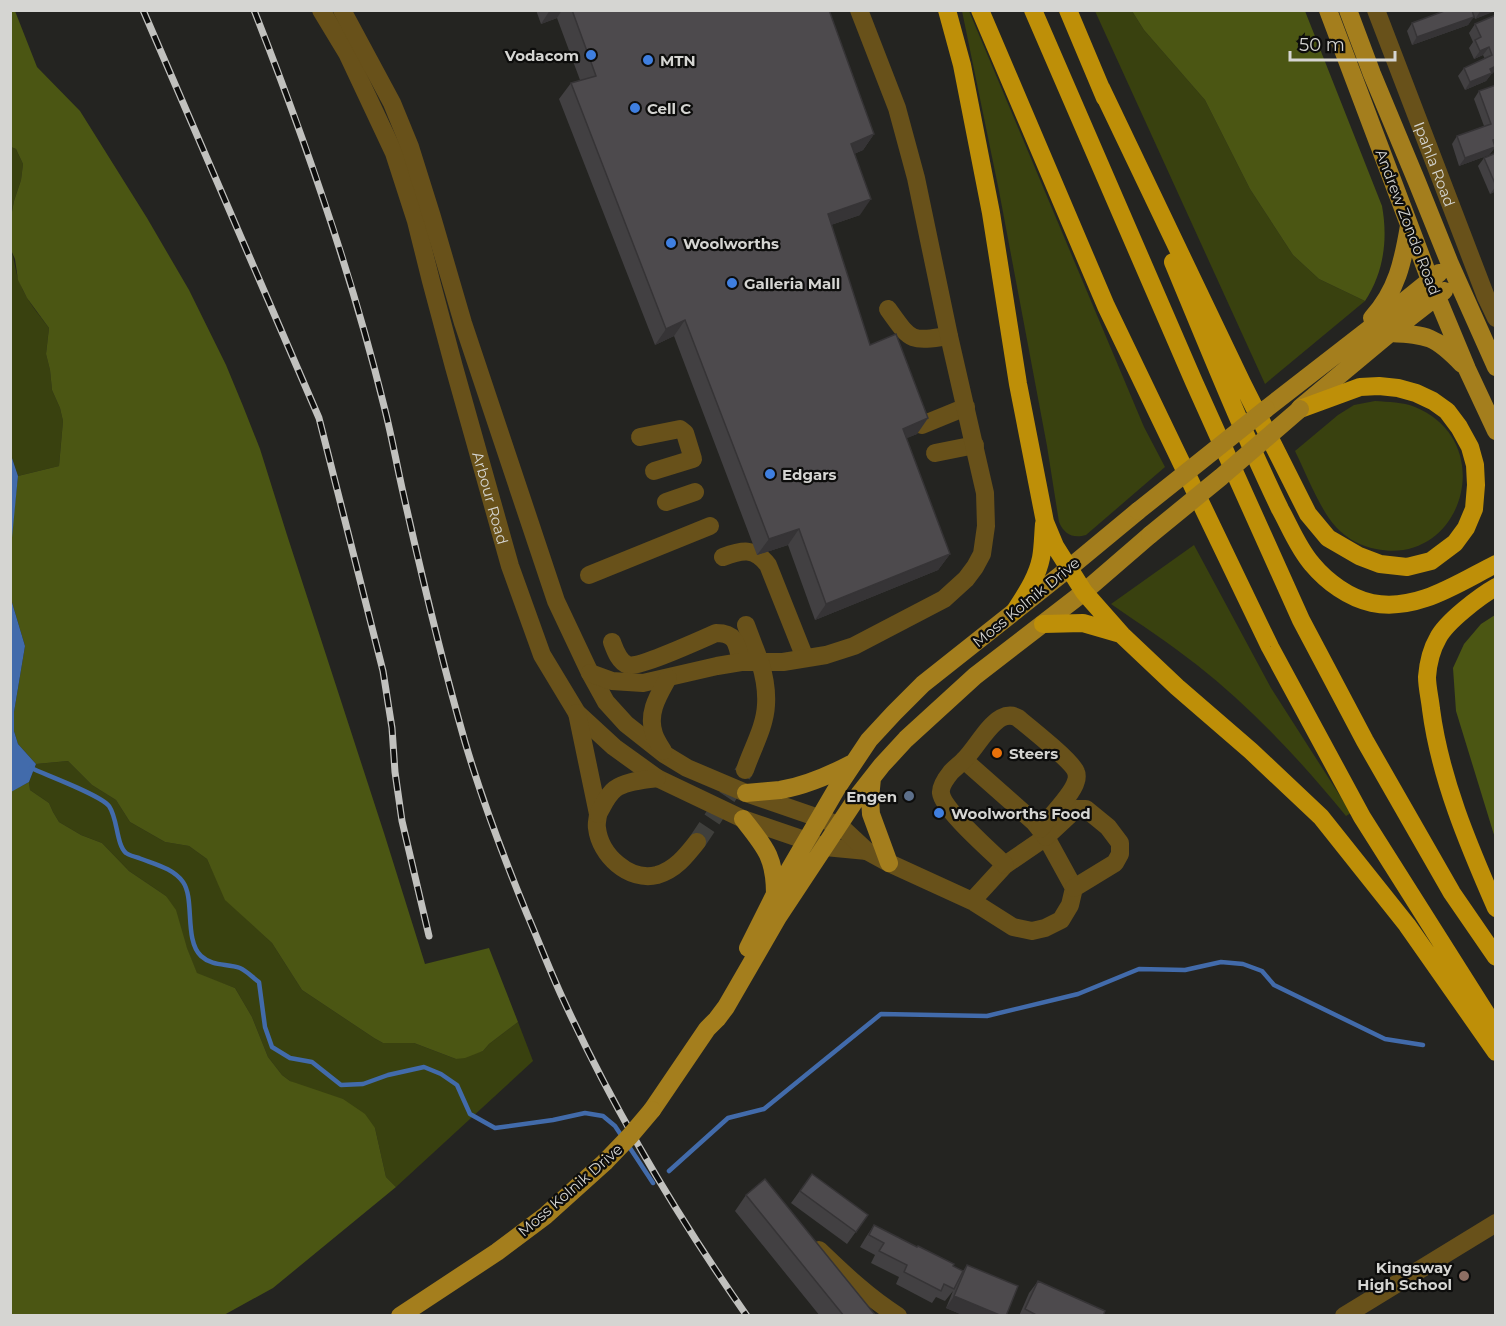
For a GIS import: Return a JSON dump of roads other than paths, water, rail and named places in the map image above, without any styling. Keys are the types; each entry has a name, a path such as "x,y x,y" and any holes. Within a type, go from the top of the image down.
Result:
{"highway":[{"path":"947,10 962,65 991,213 1018,384 1045,522 1055,546 1084,592 1122,635 1321,817 1407,925 1496,1052"},
{"path":"980,10 1106,306 1270,647 1362,817 1496,1029"},
{"path":"1034,10 1194,382 1301,620 1365,741 1446,883 1496,957"},
{"path":"1068,10 1218,372 1269,486 1310,563 1342,591 1371,603 1396,605 1420,600 1461,583 1496,564"},
{"path":"1101,88 1242,383 1308,514 1328,538 1359,556 1380,564 1407,567 1431,561 1455,543 1466,528 1474,509 1476,475 1470,447 1447,411 1416,393 1379,386 1360,387 1320,397 1299,409"},
{"path":"1015,611 1028,591 1038,568 1045,522"},
{"path":"1495,588 1455,618 1438,636 1430,656 1427,679 1435,739 1450,792 1475,861 1496,908"},
{"path":"1043,624 1083,623 1122,635"}],"main road":[{"name":"Andrew Zondo Road","path":"1328,10 1430,280 1496,431"},
{"name":"Andrew Zondo Road","path":"1348,10 1372,74 1496,368"},
{"path":"1344,348 1378,311 1394,285 1403,261 1409,224"},
{"path":"1320,397 1390,333 1437,297 1454,272"},
{"name":"Moss Kolnik Drive","path":"707,1029 711,1015 774,896 819,818 854,762 875,733 894,713 923,684 1309,374 1430,280 1454,272"},
{"path":"1390,333 1415,334 1430,338 1450,351 1467,369"},
{"name":"Moss Kolnik Drive","path":"399,1316 505,1246 545,1216 630,1136 652,1110 707,1029 726,1007 778,918 860,793 906,739 975,676 1084,592 1299,409"},
{"path":"746,793 780,790 803,784 854,762"},
{"path":"872,778 871,814 889,863"},
{"path":"743,819 768,853 775,877 774,896"}],"street":[{"name":"Arbour Road","path":"321,10 347,53 424,219 463,323 556,601 606,702 626,724 664,754 687,768 746,793 839,825"},
{"name":"Arbour Road","path":"342,10 392,103 410,147 424,219 430,281 510,566 542,655 578,712 614,747 657,778 743,819 825,847 867,851"},
{"path":"590,673 612,681 643,683 741,662 783,662 826,655 854,646 944,599 966,579 982,554 987,526 985,493 916,178 897,108 859,10"},
{"name":"Ipahla Road","path":"1376,10 1496,318"},
{"path":"888,309 904,331 916,339 949,336"},
{"path":"921,424 966,407"},
{"path":"640,437 680,429 685,433 693,459 654,471"},
{"path":"935,453 975,445"},
{"path":"666,502 695,492"},
{"path":"589,575 710,526"},
{"path":"723,557 748,551 761,557 768,565 805,658"},
{"path":"745,770 766,705 764,675 746,625"},
{"path":"612,642 619,657 630,666 644,664 716,633 723,633 736,641 741,662"},
{"path":"664,754 653,732 652,709 668,678"},
{"path":"578,712 598,814 599,838 610,858 630,873 646,876 657,875 681,861 696,842"},
{"path":"1005,865 958,819 946,804 941,793 943,783 951,772 1002,717 1018,718 1055,749 1077,772 1077,780 1072,789 1043,833"},
{"path":"839,825 867,851 972,901 1013,927 1032,931 1045,928 1061,920 1070,905 1074,888 1043,833 1034,822 964,760"},
{"path":"598,814 615,788 624,784 657,778"},
{"path":"972,901 1005,865 1076,808 1086,809 1108,827 1120,843 1120,854 1115,863 1074,888"},
{"path":"1344,1316 1496,1223"},
{"path":"807,1238 854,1284 898,1316"}],"water":[{"path":"10,455 18,476 11,548"},
{"path":"11,599 25,646 14,712 14,731 18,744 36,764 29,782 11,792"}],"waterway":[{"path":"31,768 104,801 112,811 120,844 126,853 163,867 179,877 187,889 193,940 201,956 215,963 240,968 259,982 265,1027 272,1047 290,1058 312,1062 341,1085 363,1084 388,1075 424,1067 441,1074 457,1085 470,1114 495,1128 585,1113 603,1116 615,1126 623,1138"},
{"path":"669,1171 728,1118 764,1109 881,1014 987,1016 1078,994 1139,969 1185,970 1221,962 1243,964 1262,971 1274,985 1385,1039 1423,1045"},
{"path":"628,1145 653,1183"}],"tunnel":[{"path":"697,842 745,770"}],"railway":[{"path":"143,10 319,418 383,671 402,821 429,936"},
{"path":"254,10 309,157 357,305 387,416 416,552 448,679 465,742 502,850 558,988 603,1081 671,1201 747,1316"}],"place":[{"name":"Vodacom","path":"591,55"},
{"name":"MTN","path":"648,60"},
{"name":"Cell C","path":"635,108"},
{"name":"Woolworths","path":"671,243"},
{"name":"Galleria Mall","path":"732,283"},
{"name":"Edgars","path":"770,474"},
{"name":"Steers","path":"997,753"},
{"name":"Engen","path":"909,796"},
{"name":"Woolworths Food","path":"939,813"},
{"name":"Kingsway High School","path":"1464,1276"}]}
